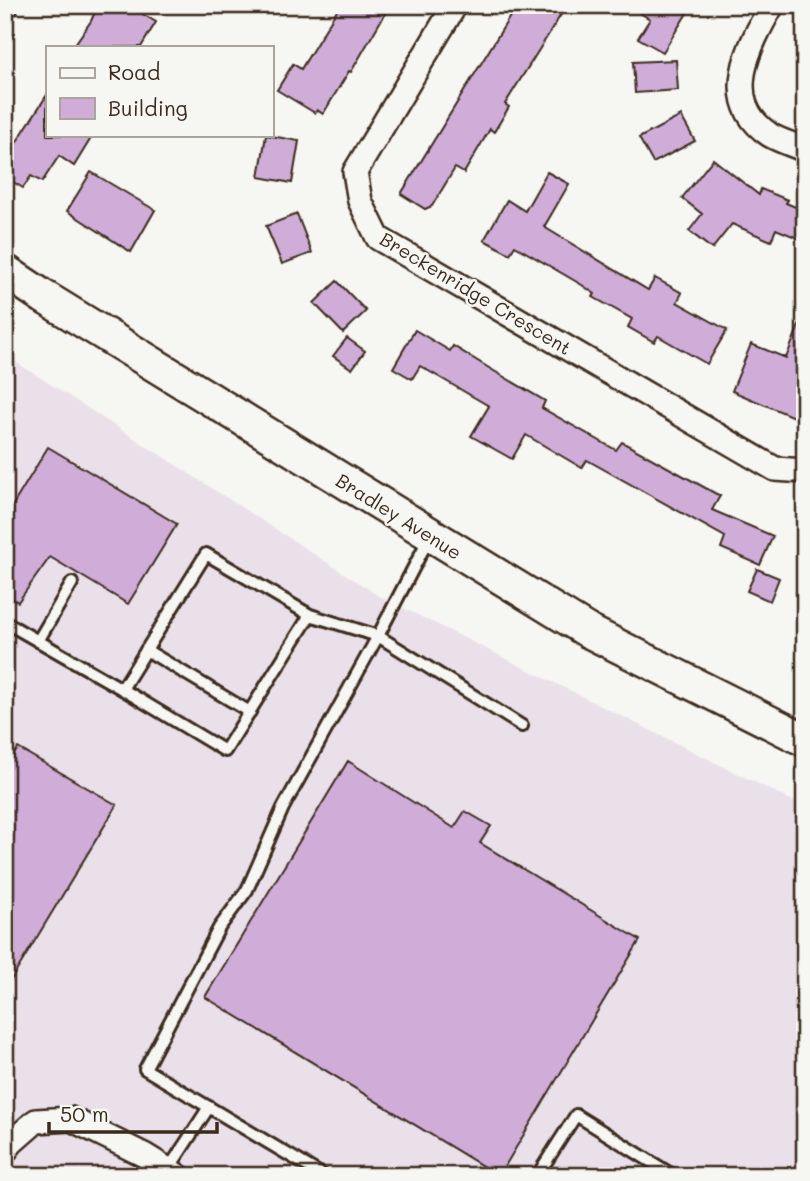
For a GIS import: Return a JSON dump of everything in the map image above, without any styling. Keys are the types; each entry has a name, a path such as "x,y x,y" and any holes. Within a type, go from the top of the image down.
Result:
{"main road":[{"name":"Bradley Avenue","path":"5,271 587,631 805,740"}],"street":[{"name":"Breckenridge Crescent","path":"455,5 355,172 360,201 378,238 775,469 805,471"},
{"path":"772,5 755,35 740,83 748,114 770,135 805,150"},
{"path":"5,1151 36,1121 71,1119 144,1155 173,1173"}],"lane":[{"path":"324,1176 145,1069 219,928 247,890 283,808 430,536"},
{"path":"122,689 206,554 310,615 378,636 522,726"},
{"path":"38,641 72,583"},
{"path":"5,622 225,751 310,615"},
{"path":"146,650 250,712"},
{"path":"173,1173 209,1107"},
{"path":"537,1176 576,1115 674,1176"}],"shaded area":[{"path":"5,355 379,596 805,807 805,1176 5,1176"}],"building":[{"path":"98,5 146,5 141,13 156,22 142,46 74,46 91,21"},
{"path":"340,5 390,5 323,114 317,110 315,113 277,90 293,64 301,69"},
{"path":"517,5 567,5 505,104 509,107 494,132 490,129 464,173 455,168 432,206 425,209 401,194"},
{"path":"626,5 692,5 663,52 638,38 650,19"},
{"path":"676,60 678,90 635,93 633,62"},
{"path":"46,97 46,136 92,136 74,166 59,156 42,182 31,176 23,188 5,177 5,160"},
{"path":"681,116 695,141 653,163 639,138"},
{"path":"266,136 299,141 292,183 259,177"},
{"path":"713,159 759,195 761,189 788,200 786,203 805,211 805,241 776,229 771,241 732,224 712,249 689,231 702,214 682,198"},
{"path":"91,172 155,210 131,252 67,211"},
{"path":"547,172 569,184 544,227 648,290 655,278 682,293 677,302 727,330 707,364 658,336 654,342 628,327 632,319 593,297 595,294 582,285 515,246 510,254 484,240 507,200 525,211"},
{"path":"297,214 312,253 282,264 266,226"},
{"path":"337,281 366,311 343,333 314,303"},
{"path":"804,313 805,398 796,418 732,391 751,344 786,358"},
{"path":"415,330 450,351 453,346 545,401 542,408 616,450 622,442 720,496 712,510 773,536 760,565 721,548 725,537 587,460 582,468 526,435 512,459 471,436 489,406 420,366 412,379 393,368"},
{"path":"347,338 365,351 352,369 333,356"},
{"path":"48,447 177,524 128,604 50,557 18,602 5,594 5,518"},
{"path":"757,569 779,578 770,601 747,591"},
{"path":"18,748 117,805 5,990 5,769"},
{"path":"348,761 454,828 465,811 491,826 480,843 640,940 499,1176 205,997"}]}
